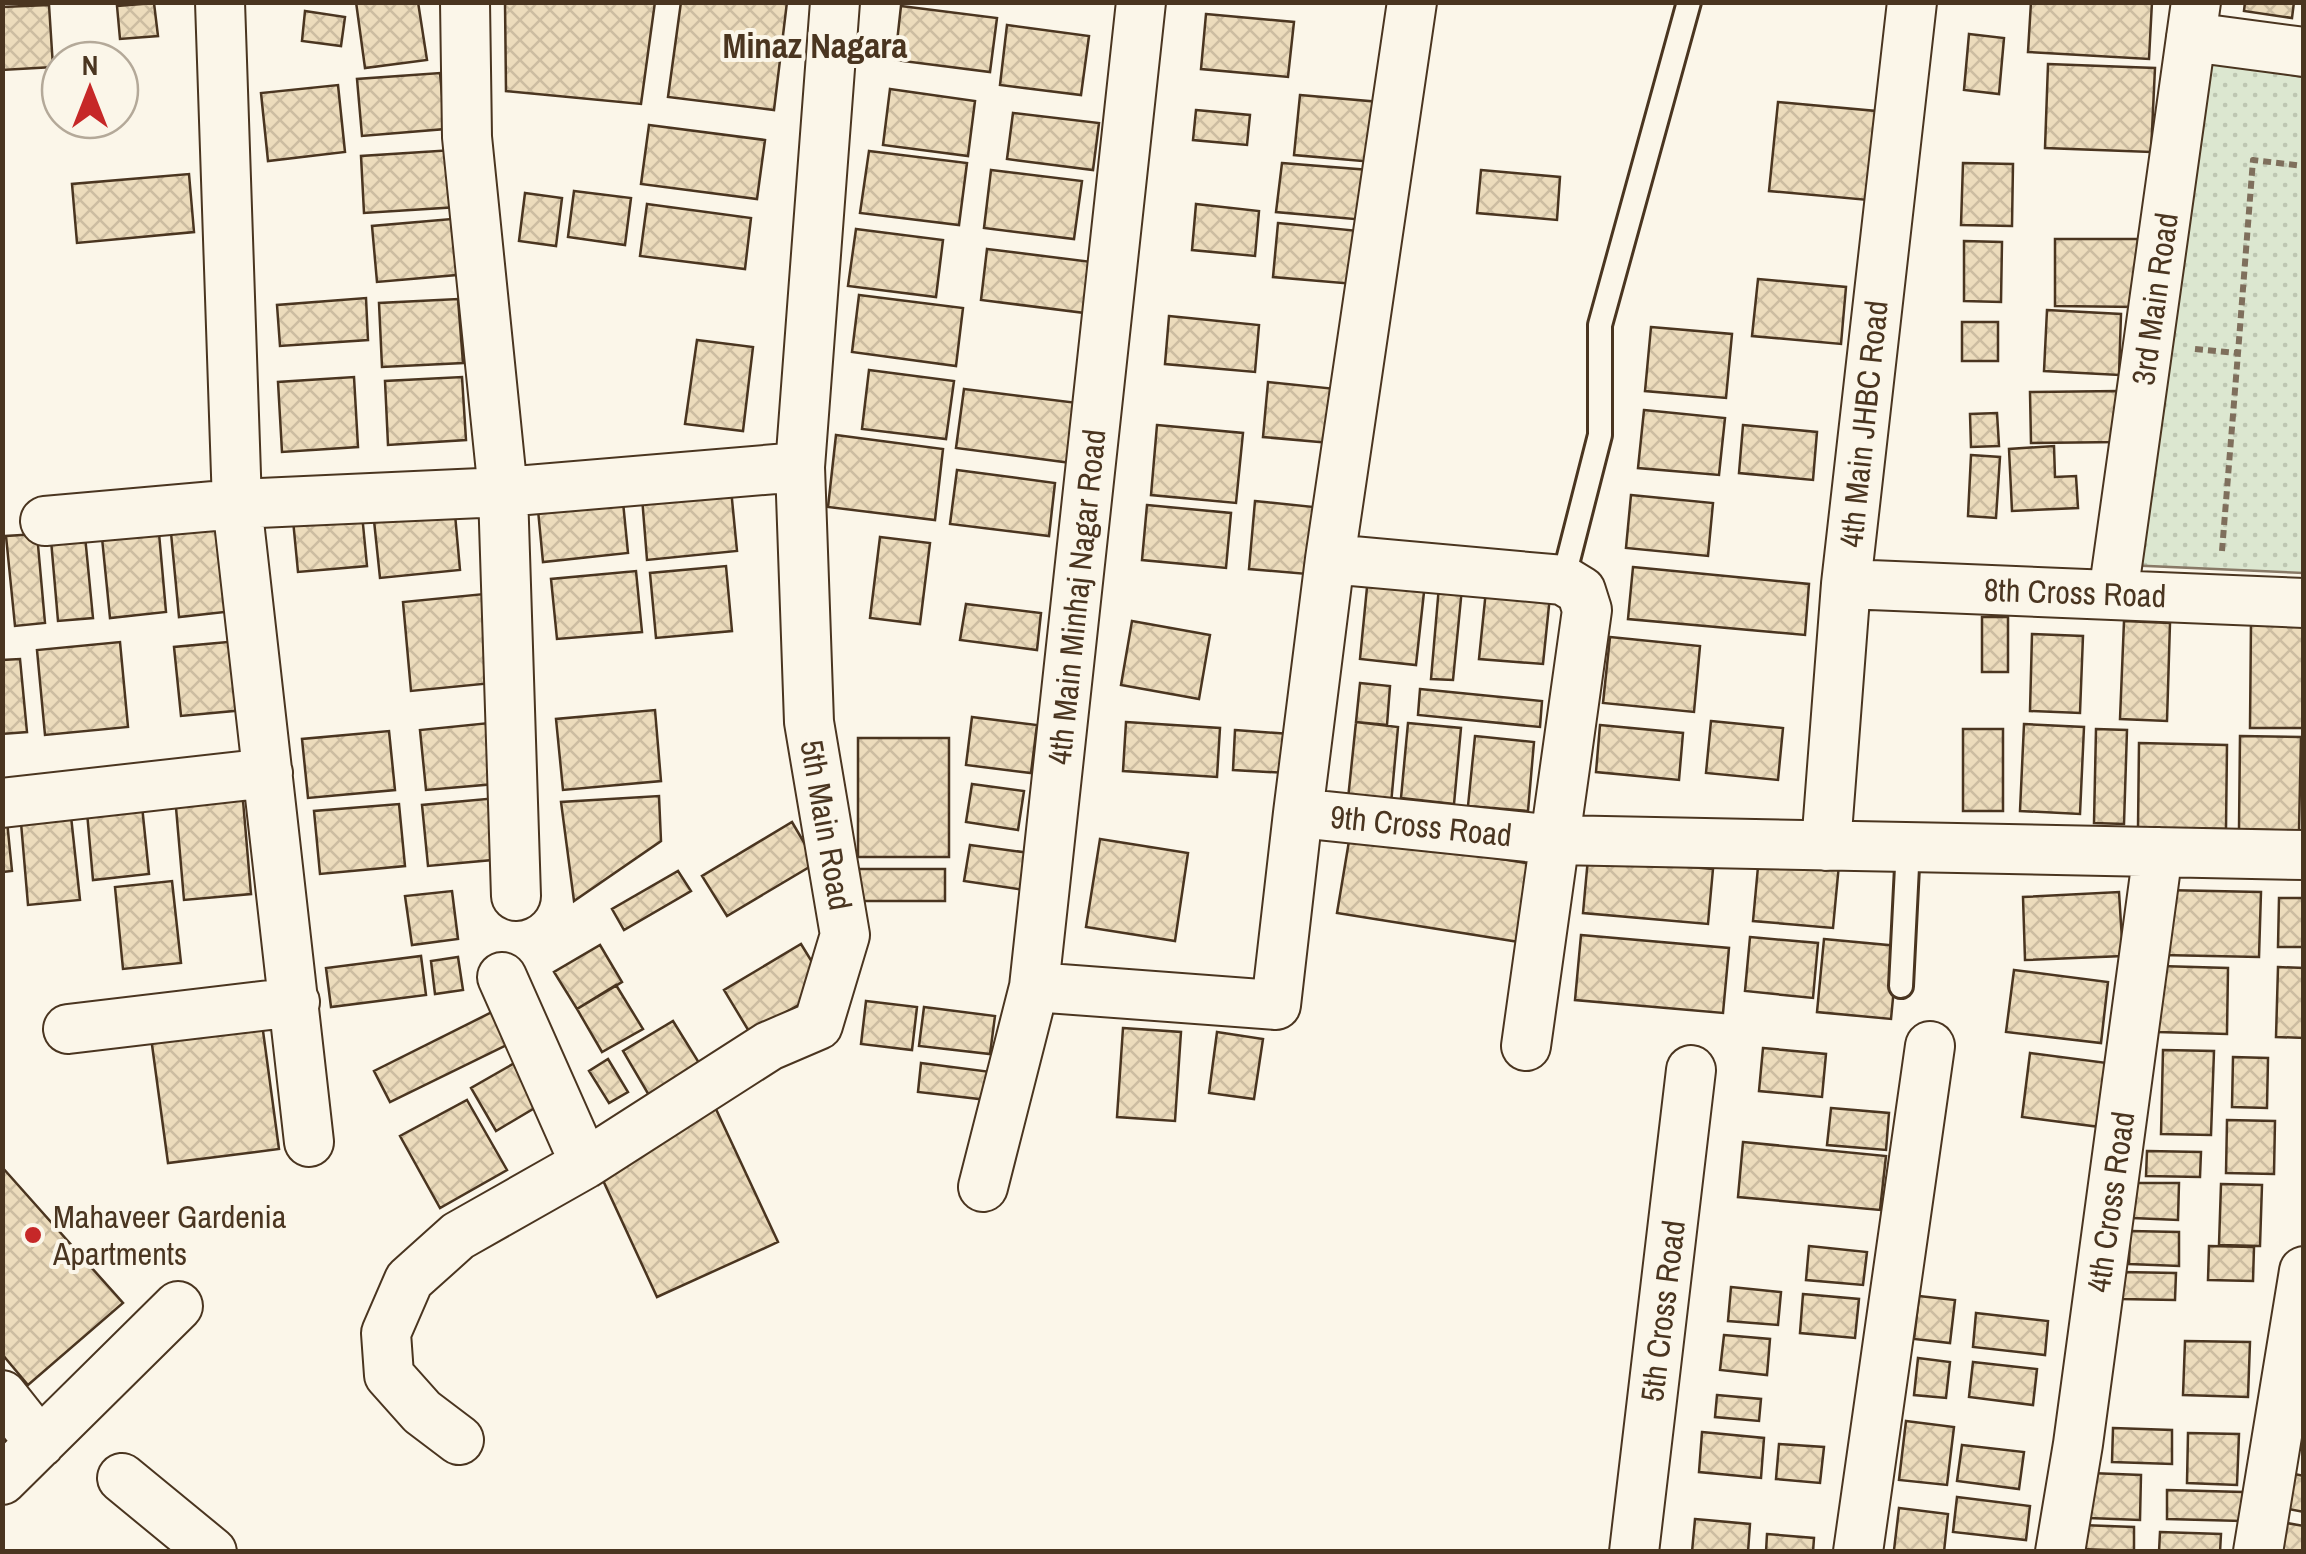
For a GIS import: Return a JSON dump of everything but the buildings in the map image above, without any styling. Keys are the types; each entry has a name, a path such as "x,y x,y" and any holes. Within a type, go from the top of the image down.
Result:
{"street":[{"path":"220,2 237,504 309,1142"},
{"path":"465,2 467,137 503,492 516,896"},
{"name":"5th Main Road","path":"459,1440 422,1412 389,1375 386,1333 409,1280 458,1236 585,1164 769,1046 818,1026 845,934 809,722 800,467 835,2"},
{"name":"4th Main Minhaj Nagar Road","path":"983,1187 1034,987 1142,2"},
{"name":"9th Cross Road","path":"1412,2 1330,559 1298,813 1555,840 2304,855"},
{"name":"4th Main JHBC Road","path":"1826,846 1846,584 1912,2"},
{"path":"2194,20 2304,52"},
{"name":"3rd Main Road","path":"2114,595 2194,20"},
{"path":"46,521 237,504 503,492 800,467"},
{"path":"1330,559 1563,580 1580,590 1586,610 1526,1046"},
{"name":"8th Cross Road","path":"1846,584 2304,602"},
{"path":"2,803 268,773"},
{"path":"1034,987 1276,1005 1298,813"},
{"name":"4th Cross Road","path":"2060,1552 2158,852"},
{"path":"502,976 585,1164"},
{"path":"68,1029 295,1002"},
{"path":"1858,1552 1930,1046"},
{"name":"5th Cross Road","path":"1634,1552 1691,1070"},
{"path":"2258,1552 2304,1272"},
{"path":"2,1480 178,1306"},
{"path":"2,1394 40,1443"},
{"path":"122,1478 212,1552"}],"lane":[{"path":"1563,580 1600,435 1600,325 1689,2"},
{"path":"1901,986 1908,847"}],"path":[{"path":"2222,555 2253,160 2304,166"},
{"path":"2148,345 2238,353"}],"green space":[{"path":"2209,61 2303,77 2303,573 2126,565"}],"place":[{"name":"Mahaveer Gardenia Apartments","path":"33,1235"}],"district":[{"name":"Minaz Nagara","path":"815,46"}]}
